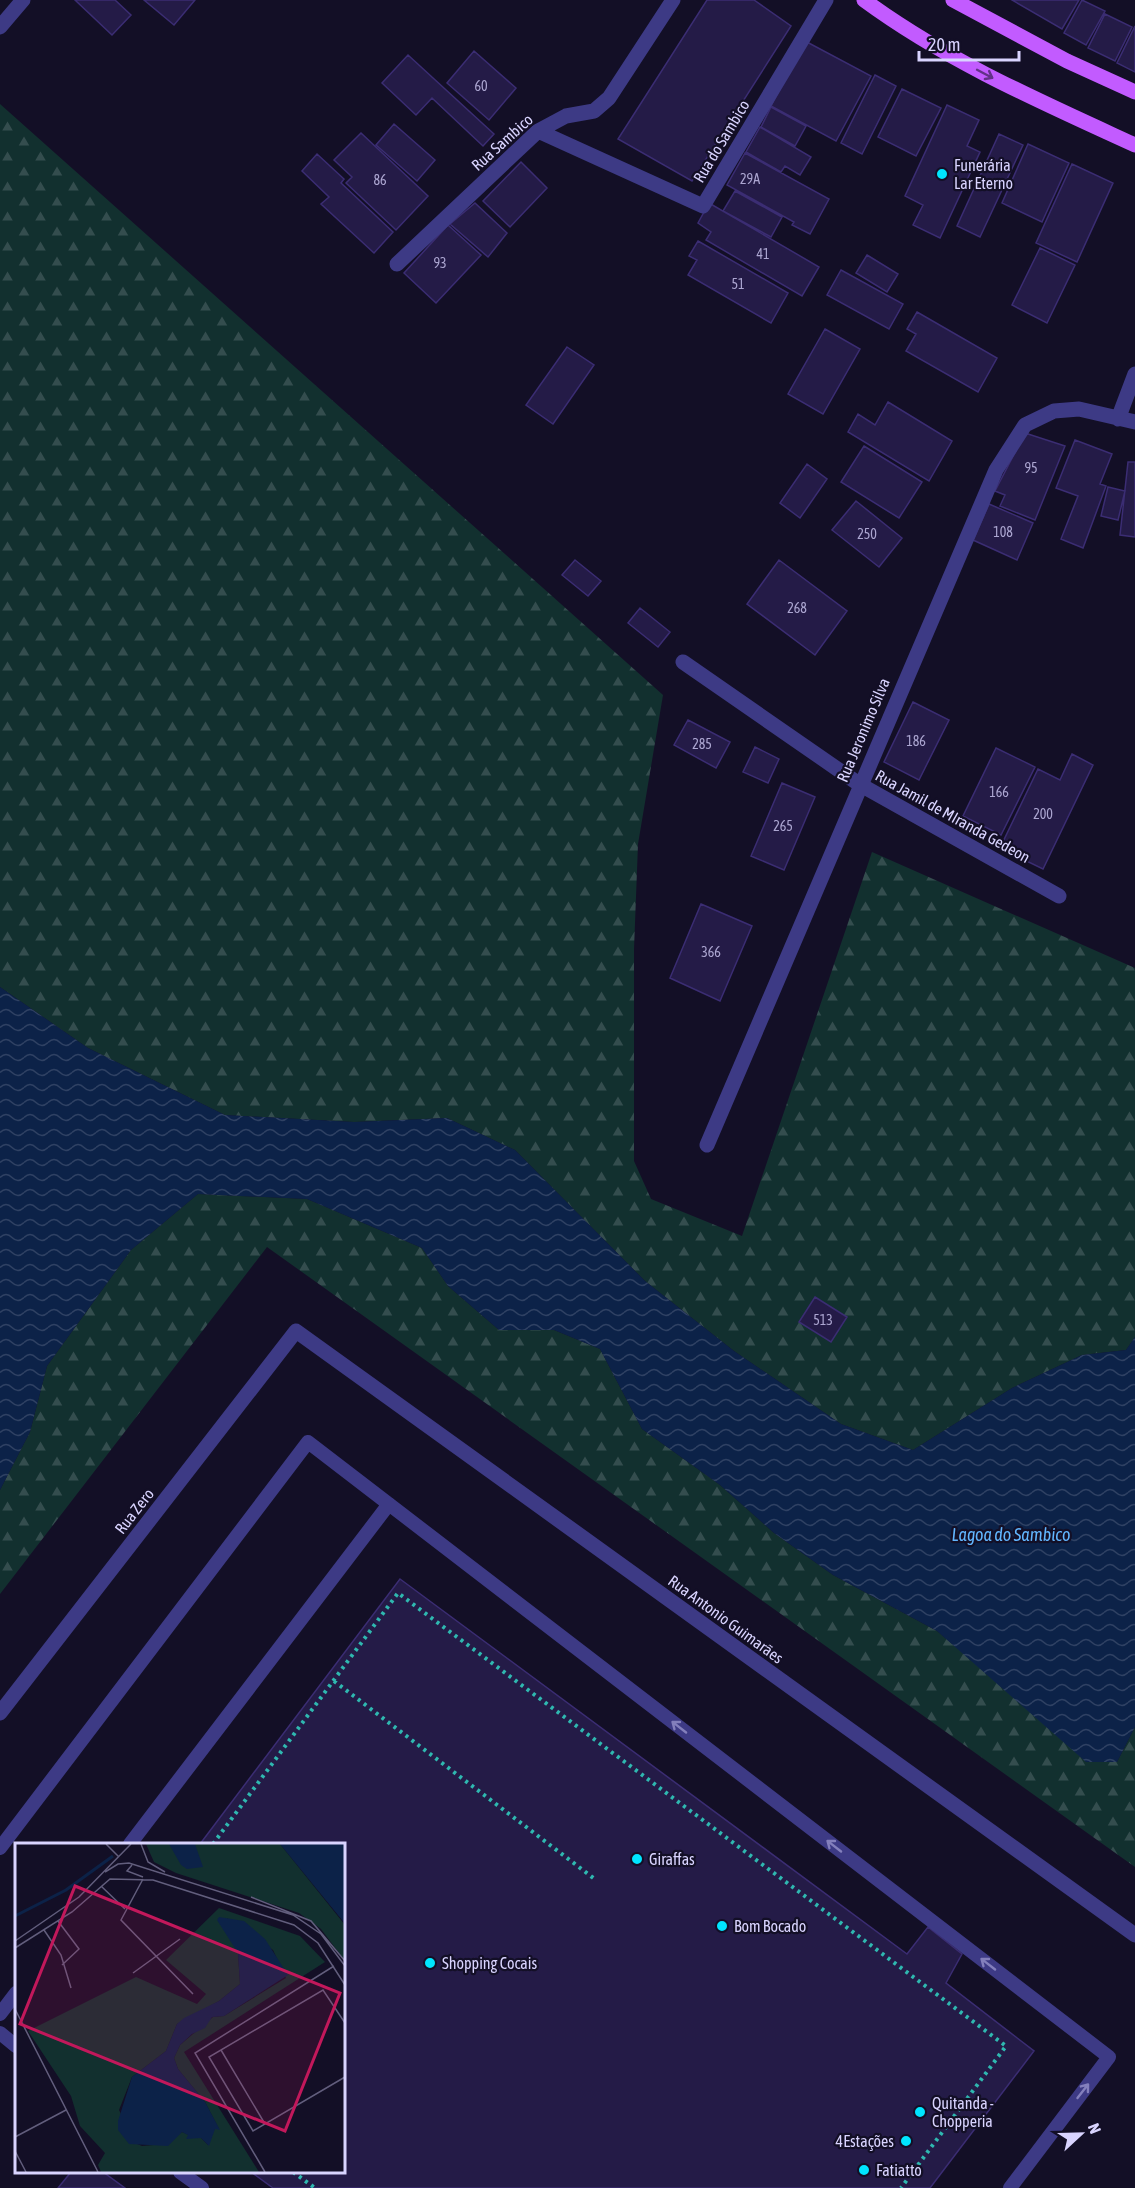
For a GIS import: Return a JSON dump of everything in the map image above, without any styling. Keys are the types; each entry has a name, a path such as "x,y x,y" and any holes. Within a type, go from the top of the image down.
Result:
{"main road":[{"path":"864,0 942,52 1018,91 1135,145"},
{"path":"953,0 1067,61 1135,92"}],"street":[{"path":"0,27 23,0"},
{"name":"Rua Sambico","path":"398,264 537,131 566,116 594,111 609,98 674,0"},
{"name":"Rua do Sambico","path":"537,131 703,206 826,0"},
{"path":"1118,419 1135,374"},
{"name":"Rua Jeronimo Silva","path":"707,1145 859,784 996,470 1025,425 1054,411 1079,409 1135,422"},
{"name":"Rua Jamil de MIranda Gedeon","path":"683,662 859,784 1059,896"},
{"name":"Rua Zero","path":"0,1713 296,1331"},
{"name":"Rua Antonio Guimarães","path":"296,1331 1135,1935"}],"lane":[{"path":"0,1848 308,1442 1109,2057 1010,2188"},
{"path":"132,1843 389,1504"},
{"path":"0,2014 15,1994"},
{"path":"0,2033 15,2045"},
{"path":"181,2173 202,2188"}],"path":[{"path":"214,1843 398,1593 1006,2046 901,2188"},
{"path":"334,1681 596,1880"},
{"path":"294,2173 315,2188"}],"green space":[{"path":"0,104 663,695 638,844 634,949 634,1161 651,1199 742,1236 872,852 1135,968 1135,1337 1126,1350 1082,1355 1012,1388 913,1450 841,1424 734,1351 645,1281 515,1150 447,1118 354,1122 225,1115 88,1048 0,987"},
{"path":"198,1194 307,1199 422,1248 448,1286 499,1330 554,1330 600,1349 642,1429 720,1485 774,1533 833,1575 937,1631 1002,1686 1117,1762 1135,1727 1135,1867 267,1247 0,1594 0,1490 30,1432 47,1366 131,1250"}],"water":[{"name":"Lagoa do Sambico","path":"0,987 88,1048 225,1115 354,1122 447,1118 515,1150 645,1281 734,1351 841,1424 913,1450 1012,1388 1082,1355 1126,1350 1135,1337 1135,1727 1117,1762 1086,1762 937,1631 833,1575 774,1533 720,1485 642,1429 600,1349 554,1330 499,1330 448,1286 422,1248 307,1199 198,1194 131,1250 47,1366 30,1432 0,1490"}],"building":[{"path":"75,0 115,0 131,15 112,35"},
{"path":"144,0 195,0 174,25"},
{"path":"707,0 754,0 791,26 692,181 618,139"},
{"path":"1012,0 1079,0 1062,29"},
{"path":"1082,0 1105,11 1086,45 1064,33"},
{"path":"1105,14 1132,27 1115,61 1088,48"},
{"path":"1135,26 1135,72 1117,63"},
{"path":"805,41 871,76 836,141 771,106"},
{"path":"474,51 516,88 489,120 447,83"},
{"path":"408,55 494,134 483,146 432,98 416,115 382,83"},
{"path":"875,75 896,86 862,154 841,143"},
{"path":"902,89 941,108 916,156 878,137"},
{"name":"Funerária Lar Eterno","path":"947,105 979,120 967,146 980,152 940,238 913,225 923,205 905,196"},
{"path":"771,107 806,126 795,146 761,127"},
{"path":"394,124 435,160 417,181 376,145"},
{"path":"760,127 811,157 800,175 785,166 781,172 746,152"},
{"path":"361,133 428,196 396,230 346,183 352,177 334,160"},
{"path":"999,134 1023,145 980,237 957,226"},
{"path":"1028,144 1069,163 1042,222 1002,203"},
{"path":"745,153 829,199 810,234 792,225 794,222 727,185"},
{"path":"317,154 344,179 341,183 393,232 374,253 321,204 329,197 302,171"},
{"path":"521,162 547,188 510,227 483,201"},
{"path":"1072,164 1113,183 1077,262 1036,243"},
{"path":"735,191 782,217 771,237 723,211"},
{"path":"475,203 507,233 488,257 450,224"},
{"path":"709,203 819,267 802,296 706,240 711,232 698,223"},
{"path":"448,225 481,255 436,303 404,273"},
{"path":"698,241 788,293 771,323 688,275 697,260 689,256"},
{"path":"1040,248 1075,265 1047,323 1012,305"},
{"path":"867,255 898,274 887,292 856,273"},
{"path":"841,270 903,304 889,329 827,295"},
{"path":"917,312 997,358 978,392 906,351 916,334 907,329"},
{"path":"825,329 860,349 823,414 788,394"},
{"path":"567,347 594,365 553,424 526,405"},
{"path":"888,402 952,441 929,481 848,432 858,414 875,425"},
{"path":"1025,433 1065,446 1035,520 1000,506 1005,495 995,491"},
{"path":"1075,440 1112,454 1100,484 1106,486 1083,548 1061,539 1078,496 1056,488"},
{"path":"864,446 922,482 899,518 841,482"},
{"path":"1128,462 1135,462 1135,537 1120,535"},
{"path":"807,464 827,479 800,518 780,503"},
{"path":"1108,487 1125,491 1118,520 1101,516"},
{"path":"856,501 902,538 879,567 832,530"},
{"path":"989,504 1033,523 1017,560 973,540"},
{"path":"575,560 601,581 588,596 562,575"},
{"path":"779,560 847,611 815,655 747,604"},
{"path":"640,608 670,632 658,647 628,623"},
{"path":"913,702 949,720 919,780 884,762"},
{"path":"688,720 730,742 716,768 674,745"},
{"path":"755,747 779,759 768,783 743,772"},
{"path":"996,748 1035,767 1001,835 963,816"},
{"path":"1072,754 1093,765 1043,869 1000,848 1038,769 1060,780"},
{"path":"782,783 815,797 784,870 751,856"},
{"path":"701,904 752,926 720,1001 670,978"},
{"path":"815,1297 847,1317 831,1342 799,1322"},
{"path":"400,1579 907,1954 928,1927 962,1954 946,1983 1034,2051 930,2188 273,2188 252,2173 345,2173 345,1843 201,1843"},
{"path":"70,2173 104,2173 125,2188 58,2188"}],"place":[{"name":"Funerária Lar Eterno","path":"942,174"},
{"name":"Giraffas","path":"637,1859"},
{"name":"Bom Bocado","path":"722,1926"},
{"name":"Shopping Cocais","path":"430,1963"},
{"name":"Quitanda - Chopperia","path":"920,2112"},
{"name":"4Estações","path":"906,2141"},
{"name":"Fatiatto","path":"864,2170"}]}
